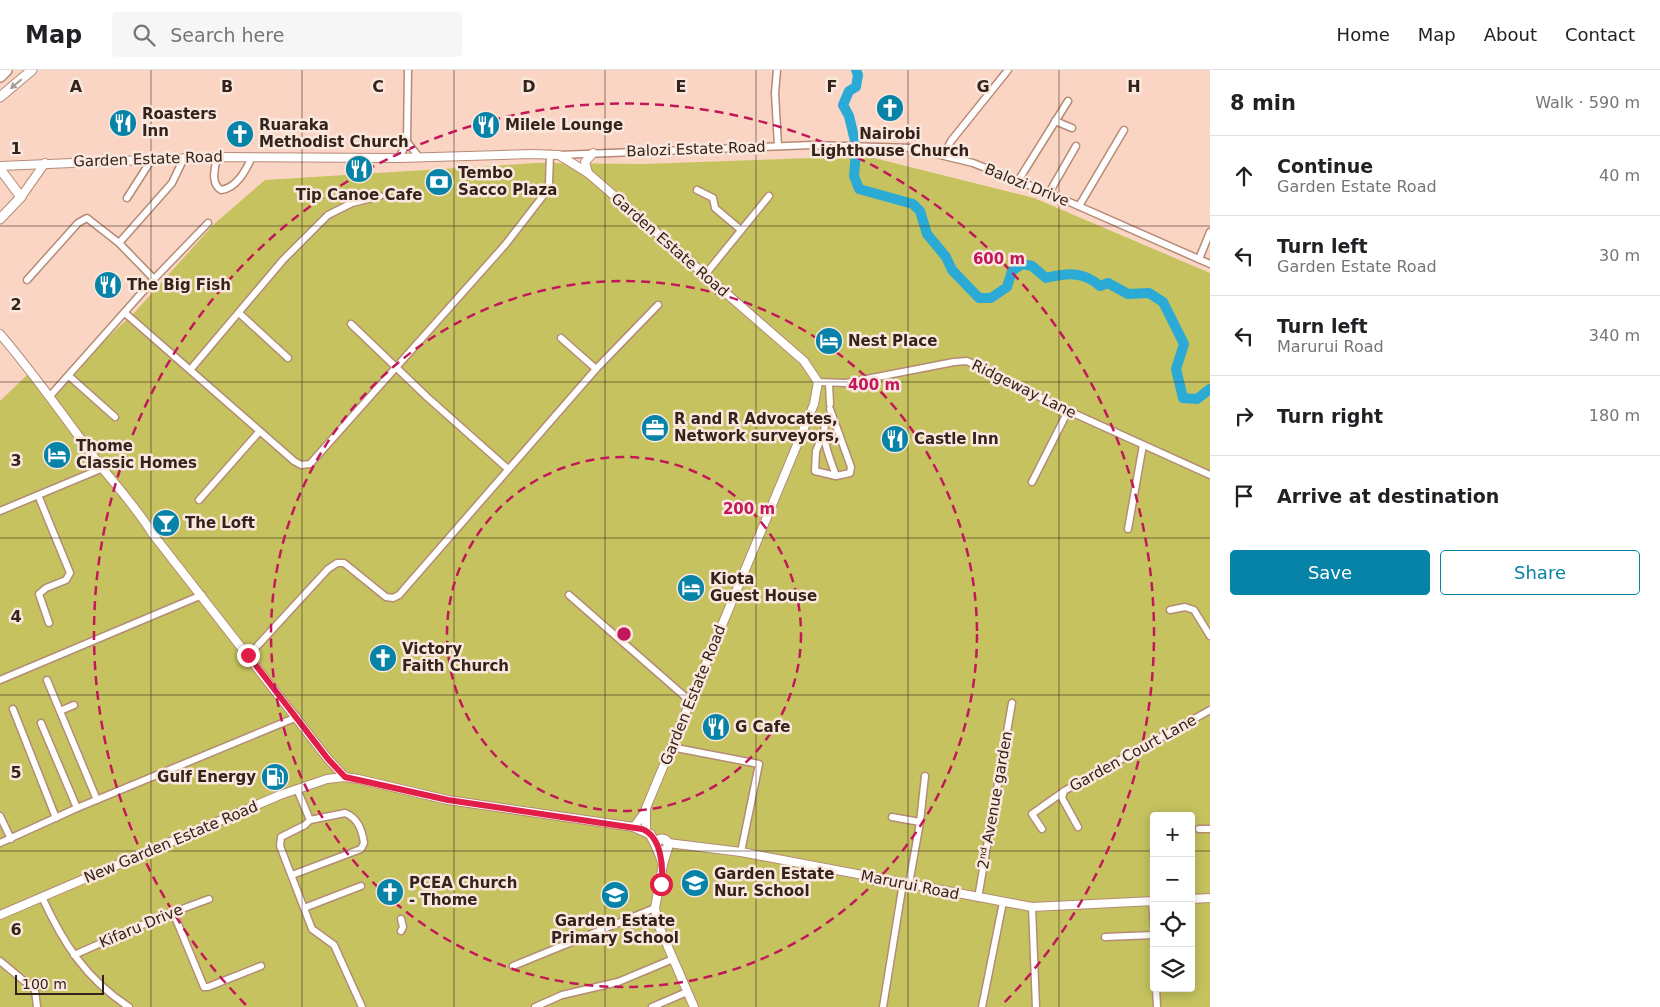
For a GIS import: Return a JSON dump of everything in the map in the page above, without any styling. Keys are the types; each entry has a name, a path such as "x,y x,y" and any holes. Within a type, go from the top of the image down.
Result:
{"highway":[{"path":"0,76 6,70"}],"main road":[{"path":"0,96 32,70"},
{"path":"0,167 21,197 0,219"},
{"path":"634,827 648,832"},
{"name":"Garden Estate Road","path":"648,832 662,845"}],"street":[{"path":"398,158 407,142 408,70"},
{"path":"777,70 775,93 778,146"},
{"path":"944,155 951,141 1008,70"},
{"path":"1018,181 1068,101"},
{"path":"1055,121 1072,128"},
{"path":"1079,206 1124,130"},
{"path":"407,142 420,157"},
{"name":"Balozi Estate Road","path":"559,154 778,146 833,147"},
{"path":"1049,193 1076,146"},
{"name":"Balozi Drive","path":"833,147 911,148 973,163 1049,193 1210,264"},
{"path":"588,173 586,162 593,153"},
{"path":"125,313 259,432 298,464 310,464 505,245 543,196 549,184 550,154"},
{"name":"Garden Estate Road","path":"0,167 45,163 217,157 398,158 559,154 588,173 704,276 804,361 818,382 810,417 645,812 648,832"},
{"path":"217,157 214,179 215,185 221,190 228,188 241,176 252,157"},
{"path":"118,244 175,180 184,158"},
{"path":"127,198 152,159"},
{"path":"21,197 45,163"},
{"path":"697,190 713,198 715,208 742,230"},
{"path":"190,370 284,260 328,215 347,205 380,196"},
{"path":"704,276 769,196"},
{"path":"27,280 83,219 91,220 154,279"},
{"path":"50,396 154,279 208,223"},
{"path":"1200,259 1210,232"},
{"path":"248,655 328,568 337,563 344,563 386,597 393,598 399,595 596,369 658,304"},
{"path":"239,313 288,358"},
{"path":"351,324 396,368 508,469"},
{"path":"0,334 50,396 103,468 328,759 345,777 448,800 634,827 645,812"},
{"path":"561,338 596,369"},
{"name":"Ridgeway Lane","path":"818,382 829,384 865,380 954,362 968,361 1068,411 1210,475"},
{"path":"69,376 115,417"},
{"path":"829,384 830,410 816,451 815,471 836,476 850,473 851,467 830,410"},
{"path":"1032,482 1068,411"},
{"path":"199,500 259,432"},
{"path":"824,432 836,476"},
{"path":"1128,529 1143,445"},
{"path":"0,511 103,468"},
{"path":"38,496 70,573 66,580 46,588 39,594 49,623"},
{"path":"0,680 202,595"},
{"path":"569,595 690,701"},
{"path":"1170,610 1185,607 1194,610 1210,636"},
{"path":"46,680 98,800"},
{"name":"2ⁿᵈ Avenue garden","path":"978,898 1012,703"},
{"path":"60,711 74,705"},
{"path":"13,709 56,818"},
{"name":"Garden Court Lane","path":"1078,827 1062,798 1064,792 1210,710"},
{"path":"0,843 77,808 296,716"},
{"path":"41,723 77,808"},
{"path":"671,747 759,764 741,852"},
{"path":"327,779 328,759"},
{"path":"883,1007 906,884 920,822 926,776"},
{"name":"New Garden Estate Road","path":"0,915 256,804 327,779 345,777"},
{"path":"297,789 310,820"},
{"path":"1042,829 1032,814 1064,792"},
{"path":"292,875 361,848 364,843 359,825 350,815 344,813 310,820 305,825 280,837 279,840 312,929 334,945 362,1007"},
{"path":"0,816 11,838"},
{"path":"892,816 920,822"},
{"path":"1199,829 1210,829"},
{"path":"662,845 663,864 655,908 662,934 694,1007"},
{"name":"Marurui Road","path":"662,845 741,852 1032,907 1150,901"},
{"path":"304,908 361,886"},
{"path":"42,897 74,955 96,982 129,1007"},
{"path":"1195,899 1210,898"},
{"name":"Kifaru Drive","path":"74,955 173,912 209,899"},
{"path":"982,1007 1003,902"},
{"path":"1032,907 1036,1007"},
{"path":"513,966 655,908"},
{"path":"173,912 204,987 261,966"},
{"path":"401,919 403,927 401,931"},
{"path":"1104,937 1150,935"},
{"path":"535,1007 562,995 618,982 673,959"},
{"path":"0,960 35,990 37,1007"},
{"path":"652,1007 687,992"},
{"path":"1156,992 1157,1007"}],"shaded area":[{"path":"866,156 1034,198 1210,273 1210,1007 0,1007 0,401 27,375 45,396 135,312 213,225 265,180 537,163 643,164"}],"waterway":[{"path":"855,141 849,116 843,105 849,91 856,87 858,75 856,70"},
{"path":"856,152 854,176 859,189 913,204 920,211 927,234 946,257 952,270 979,298 991,298 1007,287 1012,271 1022,264 1032,266 1046,278 1074,274 1094,281 1100,286 1108,283 1128,294 1149,293 1163,302 1184,344 1176,369 1183,398 1197,399 1210,389"}],"place":[{"name":"Nairobi Lighthouse Church","path":"890,108"},
{"name":"Roasters Inn","path":"123,123"},
{"name":"Milele Lounge","path":"486,125"},
{"name":"Ruaraka Methodist Church","path":"240,134"},
{"name":"Tip Canoe Cafe","path":"359,169"},
{"name":"Tembo Sacco Plaza","path":"439,182"},
{"name":"The Big Fish","path":"108,285"},
{"name":"Nest Place","path":"829,341"},
{"name":"R and R Advocates, Network surveyors,","path":"655,428"},
{"name":"Castle Inn","path":"895,439"},
{"name":"Thome Classic Homes","path":"57,455"},
{"name":"The Loft","path":"166,523"},
{"name":"Kiota Guest House","path":"691,588"},
{"name":"Victory Faith Church","path":"383,658"},
{"name":"G Cafe","path":"716,727"},
{"name":"Gulf Energy","path":"275,777"},
{"name":"Garden Estate Nur. School","path":"695,883"},
{"name":"PCEA Church - Thome","path":"390,892"},
{"name":"Garden Estate Primary School","path":"615,895"}],"route":[{"path":"248,655 328,759 345,777 367,780 448,800 642,829 650,834 663,864 661,884"}]}
